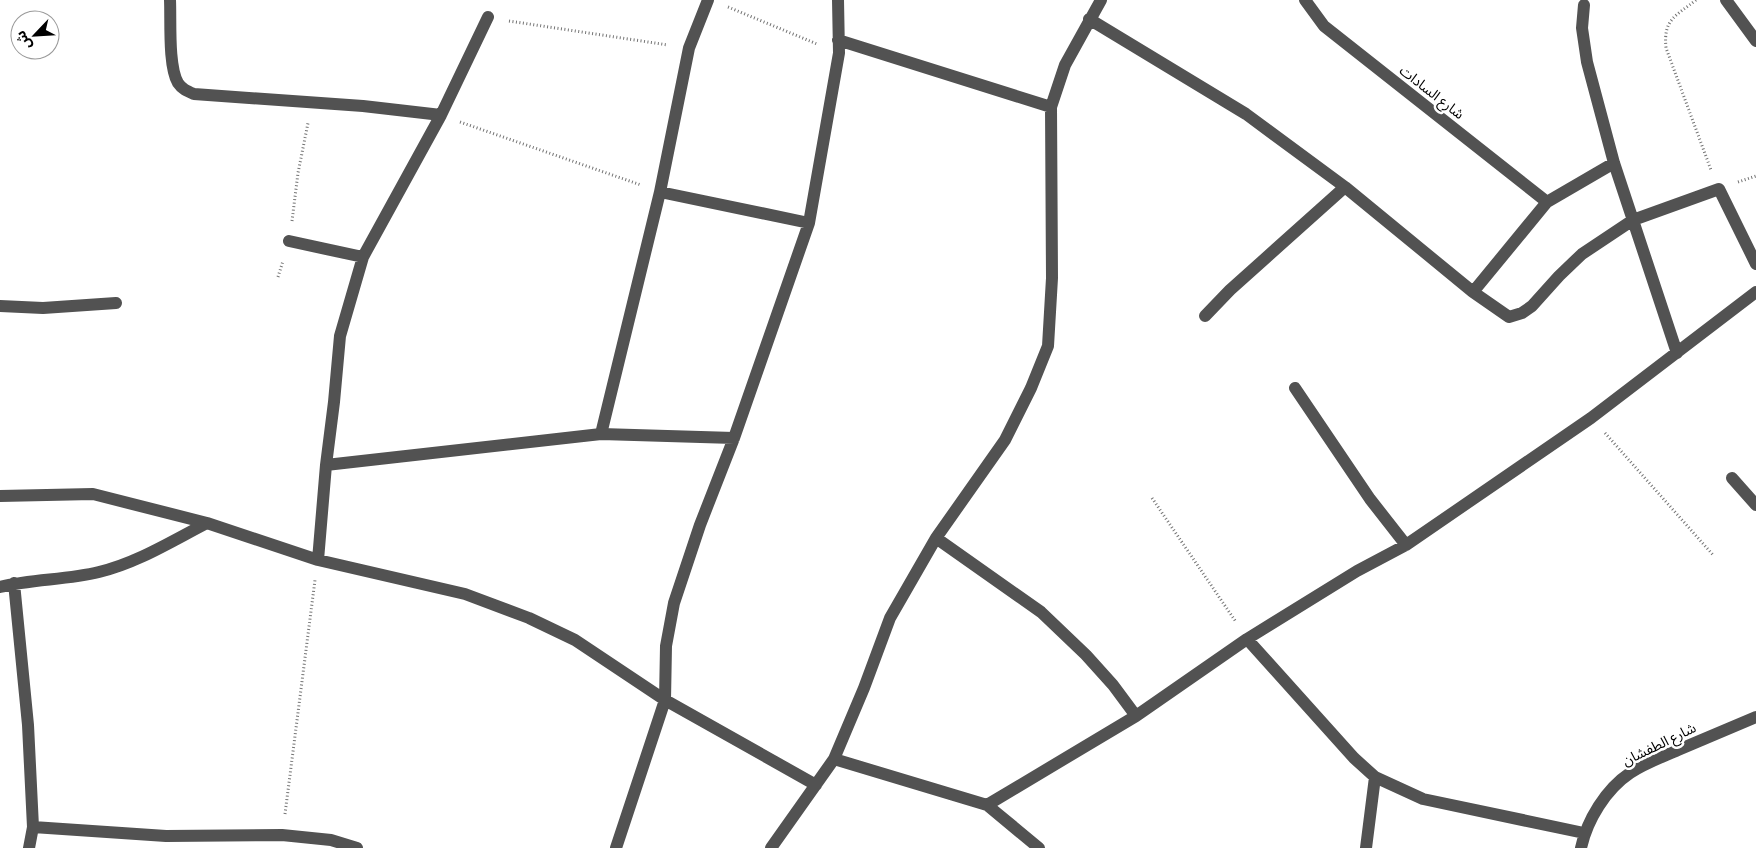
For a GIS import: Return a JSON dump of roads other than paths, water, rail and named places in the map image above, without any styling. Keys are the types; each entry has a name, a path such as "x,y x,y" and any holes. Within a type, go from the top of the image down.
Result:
{"street":[{"path":"170,0 172,68 177,82 184,90 194,94 363,106 441,115"},
{"path":"601,434 660,192 689,48 708,0"},
{"path":"616,848 665,700 666,646 674,603 700,525 734,438 809,222 839,53 838,0"},
{"path":"771,848 834,758 864,688 890,618 936,538 1005,440 1031,388 1048,346 1052,293 1051,107 1065,65 1101,0"},
{"name":"شارع السادات","path":"1305,0 1324,26 1547,202"},
{"path":"1726,0 1756,41"},
{"path":"1584,5 1582,28 1587,62 1614,163 1677,353"},
{"path":"318,560 340,336 363,257 441,115 488,17"},
{"path":"1089,19 1246,114 1345,187 1473,292 1509,317 1515,316 1532,306 1582,254 1633,220 1719,190 1756,264"},
{"path":"838,40 1051,107"},
{"path":"1473,292 1547,202 1614,163"},
{"path":"1205,316 1230,290 1345,187"},
{"path":"660,192 809,222"},
{"path":"289,241 363,257"},
{"path":"987,805 1136,716 1247,640 1357,571 1406,545 1591,418 1756,292"},
{"path":"0,306 43,308 116,303"},
{"path":"1295,388 1370,499 1406,545"},
{"path":"326,466 601,434 734,438"},
{"path":"1732,478 1756,505"},
{"path":"0,496 93,494 207,523 318,560 466,594 529,618 574,640 665,700 816,785"},
{"path":"0,587 14,583 98,572 120,566 207,523"},
{"path":"936,538 1041,612 1086,655 1113,685 1136,716"},
{"path":"14,583 28,725 34,827 29,848"},
{"path":"1247,640 1354,758 1375,777 1423,799 1584,833"},
{"name":"شارع الطفشان","path":"1581,848 1584,833 1611,790 1629,773 1651,761 1756,717"},
{"path":"834,758 987,805 1039,848"},
{"path":"1366,848 1375,777"},
{"path":"34,827 166,836 282,835 331,840 357,848"}]}
